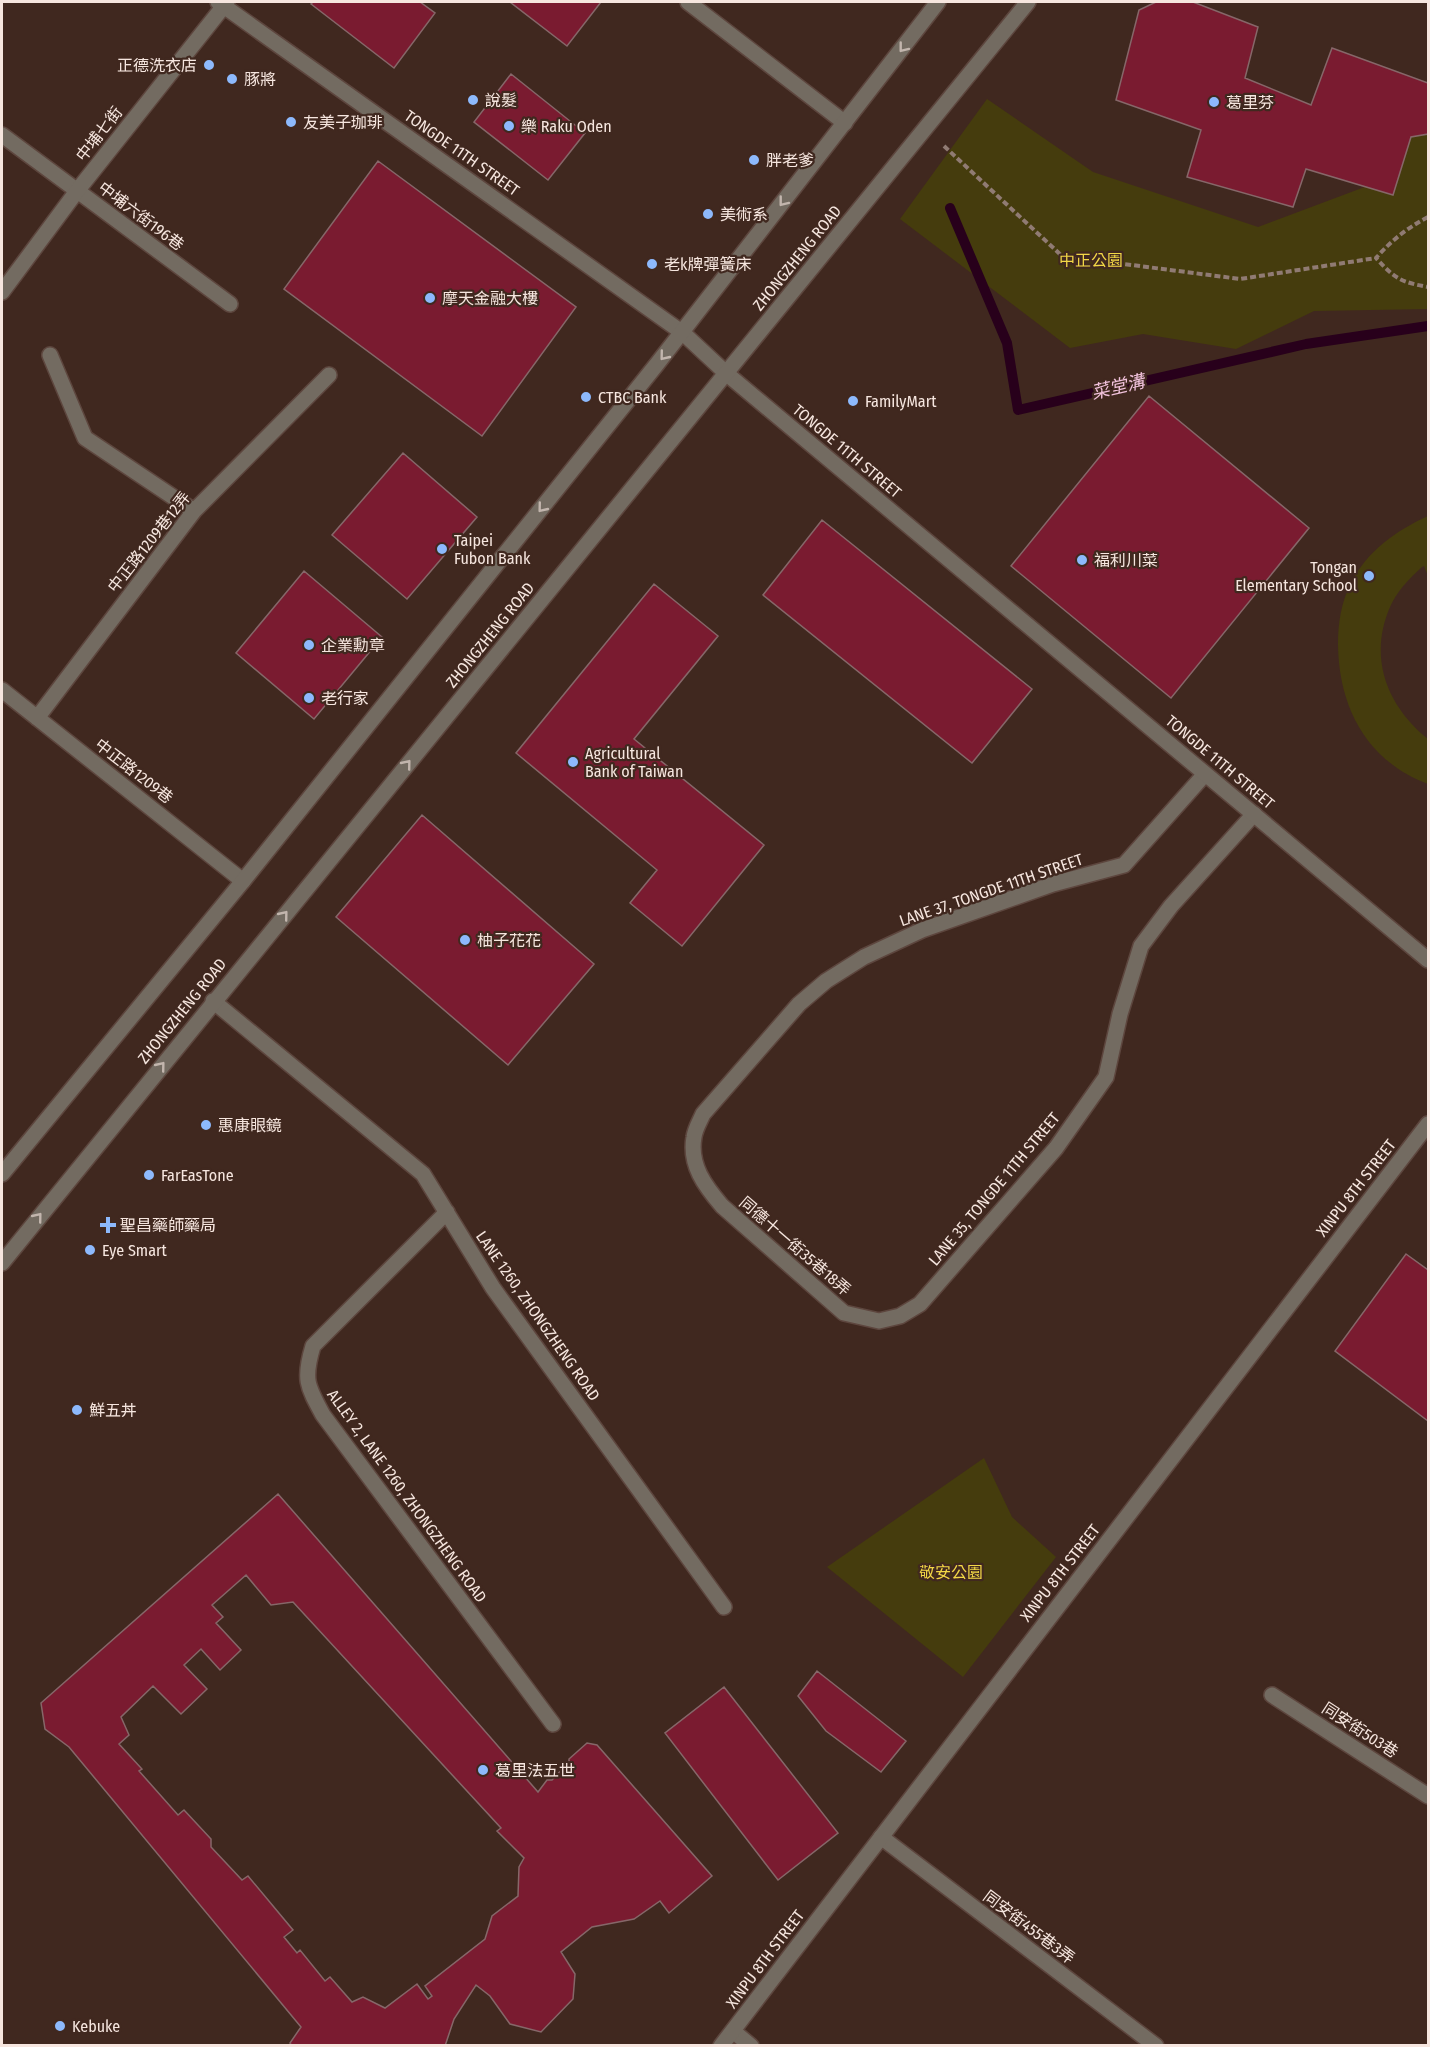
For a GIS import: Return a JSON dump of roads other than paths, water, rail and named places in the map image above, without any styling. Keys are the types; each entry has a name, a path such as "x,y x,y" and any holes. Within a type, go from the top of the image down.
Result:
{"street":[{"path":"688,2 845,123"},
{"path":"2,1174 243,881 683,333 938,2"},
{"name":"ZHONGZHENG ROAD","path":"2,1263 213,1001 1029,2"},
{"name":"TONGDE 11TH STREET","path":"223,3 683,333 727,374 1428,960"},
{"name":"中埔七街","path":"2,292 77,190 223,3"},
{"name":"中埔六街196巷","path":"2,135 230,304"},
{"path":"50,355 85,438 194,511"},
{"name":"中正路1209巷12弄","path":"37,718 194,511 329,375"},
{"name":"中正路1209巷","path":"2,690 243,881"},
{"name":"LANE 37, TONGDE 11TH STREET","path":"722,1206 705,1185 693,1161 694,1136 703,1114 799,1004 826,981 855,963 922,930 1053,884 1124,865 1205,774"},
{"name":"LANE 35, TONGDE 11TH STREET","path":"844,1312 879,1321 900,1316 920,1304 1056,1148 1106,1077 1120,1014 1141,946 1171,906 1254,814"},
{"name":"LANE 1260, ZHONGZHENG ROAD","path":"213,1001 423,1174 494,1288 724,1607"},
{"name":"XINPU 8TH STREET","path":"721,2046 1428,1124"},
{"name":"同德十一街35巷18弄","path":"722,1206 844,1312"},
{"name":"ALLEY 2, LANE 1260, ZHONGZHENG ROAD","path":"447,1212 313,1346 306,1368 310,1392 323,1415 553,1724"},
{"name":"同安街503巷","path":"1272,1695 1428,1796"},
{"name":"同安街455巷3弄","path":"881,1837 1156,2046"},
{"path":"733,2031 751,2046"}],"waterway":[{"name":"菜堂溝","path":"950,208 1007,343 1018,410 1306,344 1428,326"}],"place":[{"name":"正德洗衣店","path":"209,65"},
{"name":"豚將","path":"232,79"},
{"name":"說髮","path":"473,100"},
{"name":"葛里芬","path":"1214,102"},
{"name":"友美子珈琲","path":"291,122"},
{"name":"樂 Raku Oden","path":"509,126"},
{"name":"胖老爹","path":"754,160"},
{"name":"美術系","path":"708,214"},
{"name":"老k牌彈簧床","path":"652,264"},
{"name":"摩天金融大樓","path":"430,298"},
{"name":"CTBC Bank","path":"586,397"},
{"name":"FamilyMart","path":"853,401"},
{"name":"Taipei Fubon Bank","path":"442,549"},
{"name":"福利川菜","path":"1082,560"},
{"name":"Tongan Elementary School","path":"1369,576"},
{"name":"企業勳章","path":"309,645"},
{"name":"老行家","path":"309,698"},
{"name":"Agricultural Bank of Taiwan","path":"573,762"},
{"name":"柚子花花","path":"465,940"},
{"name":"惠康眼鏡","path":"206,1125"},
{"name":"FarEasTone","path":"149,1175"},
{"name":"聖昌藥師藥局","path":"108,1225"},
{"name":"Eye Smart","path":"90,1250"},
{"name":"鮮五丼","path":"77,1410"},
{"name":"葛里法五世","path":"483,1770"},
{"name":"Kebuke","path":"60,2026"}],"park label":[{"name":"中正公園","path":"1091,260"},
{"name":"敬安公園","path":"951,1572"}]}
